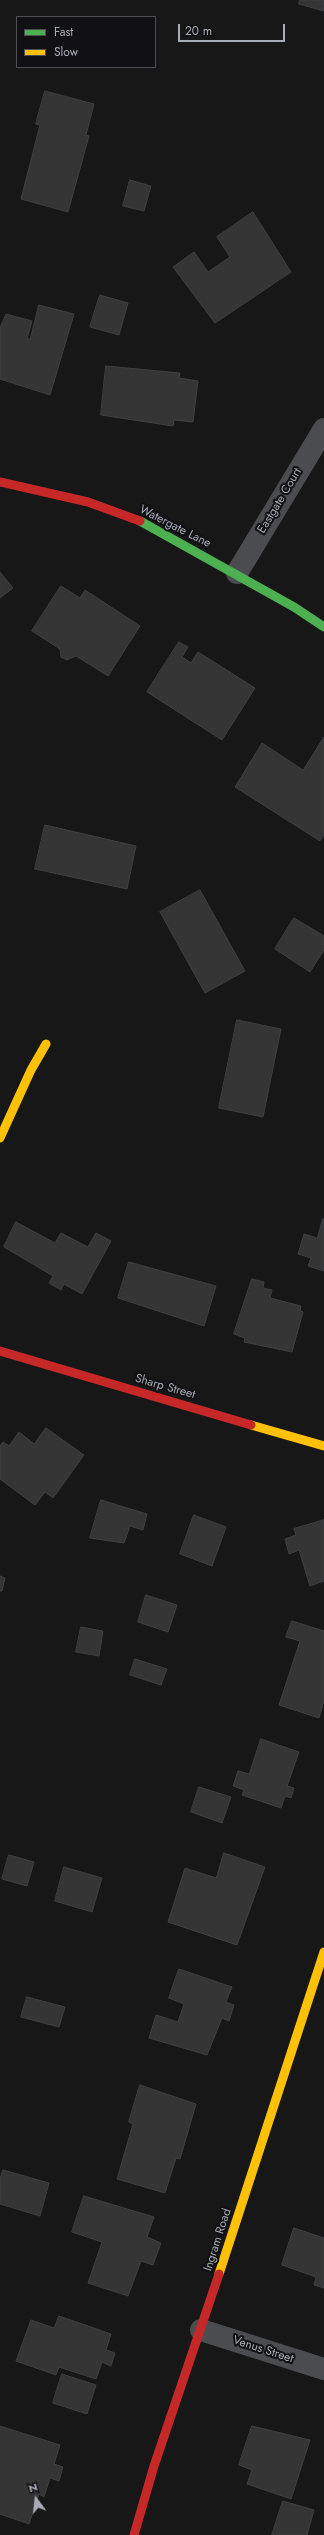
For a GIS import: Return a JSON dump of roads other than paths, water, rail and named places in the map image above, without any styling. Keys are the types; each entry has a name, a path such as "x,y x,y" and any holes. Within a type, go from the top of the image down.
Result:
{"street":[{"name":"Eastgate Court","path":"237,574 324,429"},
{"name":"Watergate Lane","path":"0,482 88,502 146,523 237,574 324,627"},
{"path":"0,1138 31,1070 46,1044"},
{"name":"Sharp Street","path":"0,1351 324,1446"},
{"name":"Ingram Road","path":"134,2535 154,2466 201,2330 324,1952"},
{"name":"Venus Street","path":"201,2330 324,2369"}]}
